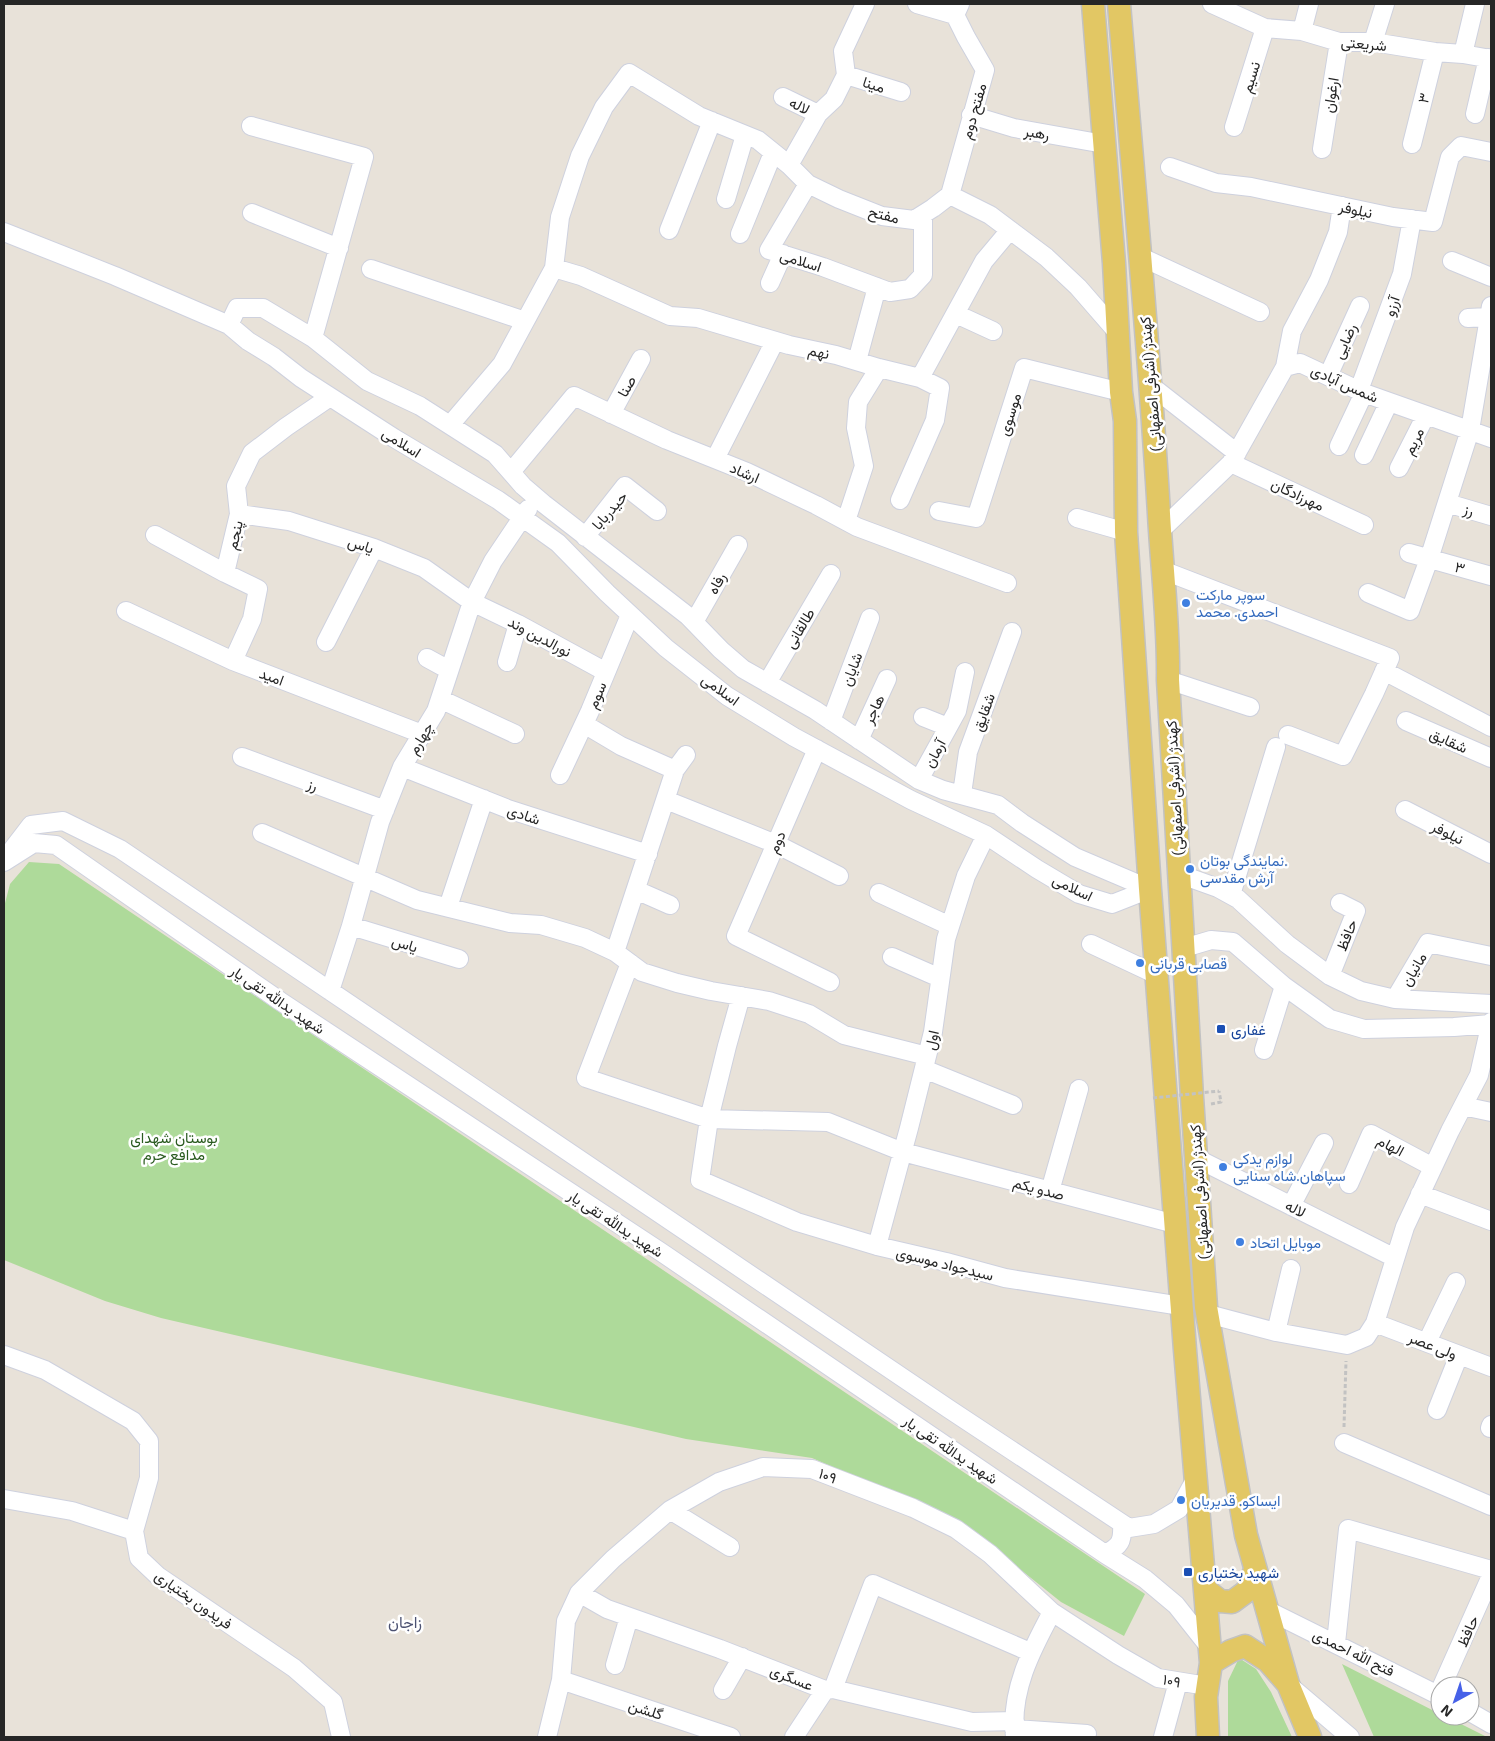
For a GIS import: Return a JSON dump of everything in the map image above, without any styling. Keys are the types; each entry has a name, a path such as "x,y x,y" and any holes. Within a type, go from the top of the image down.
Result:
{"main road":[{"name":"کهندژ (اشرفی اصفهانی)","path":"1093,4 1125,421 1126,532 1150,889 1175,1224 1211,1655 1206,1697 1208,1737"},
{"name":"کهندژ (اشرفی اصفهانی)","path":"1120,4 1150,385 1162,570 1169,639 1168,680 1179,874 1196,1158 1208,1314 1246,1535 1288,1684"},
{"path":"1125,421 1141,461 1148,532 1152,539 1160,535"},
{"path":"1130,581 1138,558 1141,556 1150,560 1158,591 1161,615 1169,639"},
{"path":"1206,1590 1220,1601 1232,1602 1247,1591 1255,1570"},
{"path":"1211,1655 1245,1646 1268,1660 1288,1684 1310,1737"}],"street":[{"path":"789,165 818,114 834,99 846,75 843,51 865,4"},
{"path":"917,4 958,9"},
{"name":"شریعتی","path":"1212,4 1265,28 1302,31 1339,42 1373,42 1435,52 1490,58"},
{"path":"1302,31 1309,4"},
{"path":"1373,42 1384,4"},
{"path":"1463,54 1475,4"},
{"name":"مفتح دوم","path":"950,195 985,70 966,37 958,9"},
{"name":"نسیم","path":"1234,127 1265,28"},
{"name":"ارغوان","path":"1322,149 1339,42"},
{"name":"۳","path":"1412,144 1435,52"},
{"path":"1475,114 1490,58"},
{"name":"مفتح","path":"554,268 560,217 580,156 604,107 629,73 698,116 758,140 789,165 808,184 882,216 914,220 950,195"},
{"name":"مینا","path":"846,75 901,92"},
{"name":"لاله","path":"783,97 818,114"},
{"name":"رهبر","path":"971,115 1014,128 1104,144"},
{"path":"670,230 712,121"},
{"path":"251,126 364,157 314,338"},
{"path":"726,199 744,135"},
{"name":"نیلوفر","path":"1170,167 1216,183 1251,187 1433,222 1450,157 1461,146 1491,152"},
{"path":"740,234 773,153"},
{"name":"اسلامی","path":"808,184 769,250 890,292 910,289 923,274 923,215"},
{"path":"950,195 990,215 1046,257 1078,287 1118,333"},
{"path":"1160,535 1234,458 1285,367 1292,331 1319,280 1338,232 1342,206"},
{"path":"252,213 339,248"},
{"name":"آرزو","path":"1339,446 1361,392 1402,274 1412,219"},
{"path":"920,378 984,261 1010,230"},
{"path":"4,232 115,276 229,325"},
{"path":"770,283 783,254"},
{"path":"1140,256 1260,312"},
{"path":"1452,261 1491,277"},
{"path":"450,425 502,364 554,268"},
{"name":"نهم","path":"554,268 580,276 670,316 698,318 775,341 836,355 920,378 940,388 935,420 900,500"},
{"path":"371,269 526,321"},
{"path":"857,361 877,287"},
{"name":"رضایی","path":"1328,376 1360,306"},
{"name":"اسلامی","path":"237,308 263,308 314,338 367,381 420,406 494,454 535,496 694,622 721,650 743,669 831,721 920,780 942,790 998,805 1075,857 1150,889 1112,904 1079,894 986,835 911,800 794,737 727,696 666,648 558,543 498,500 330,397 248,341 229,325 237,308"},
{"path":"1368,593 1410,611 1429,559 1470,430 1489,337 1490,311 1468,318"},
{"path":"956,314 993,331"},
{"path":"715,459 775,341"},
{"name":"صنا","path":"611,414 641,359"},
{"name":"شمس آبادی","path":"1285,367 1300,363 1361,392 1491,438"},
{"path":"846,521 864,466 856,428 858,402 879,368"},
{"name":"موسوی","path":"939,511 976,518 1024,368 1122,392"},
{"path":"1150,385 1234,458"},
{"name":"ارشاد","path":"511,472 574,396 668,440 808,500 857,527 1008,583"},
{"name":"پنجم","path":"225,573 239,514 236,486 252,452 330,397"},
{"path":"1364,455 1389,402"},
{"name":"مریم","path":"1399,468 1426,415"},
{"name":"مهرزادگان","path":"1234,458 1364,525"},
{"name":"حیدربابا","path":"585,537 625,486 657,510"},
{"name":"چهارم","path":"330,991 385,810 402,767 436,711 472,602 493,561 523,518 535,496"},
{"name":"رز","path":"1447,503 1491,516"},
{"name":"یاس","path":"239,514 289,521 374,548 424,568 472,602"},
{"path":"1076,518 1126,532"},
{"path":"155,535 258,589 252,619 232,661"},
{"name":"رفاه","path":"694,622 738,544"},
{"path":"326,642 374,548"},
{"name":"۳","path":"1409,553 1491,576"},
{"path":"1162,570 1390,658 1343,756 1282,741 1231,895"},
{"name":"طالقانی","path":"767,683 832,574"},
{"name":"نورالدین وند","path":"472,602 518,624 606,672"},
{"name":"امید","path":"126,611 232,661 422,734"},
{"name":"سوم","path":"560,775 584,724 630,615"},
{"name":"شایان","path":"831,721 870,618"},
{"path":"507,662 518,624"},
{"name":"شقایق","path":"962,794 968,752 1012,632"},
{"path":"428,658 449,670"},
{"path":"1384,671 1491,727"},
{"name":"آرمان","path":"920,780 956,711 965,672"},
{"name":"هاجر","path":"859,740 887,679"},
{"path":"1168,680 1250,707"},
{"path":"440,699 515,734"},
{"name":"آرمان","path":"923,717 948,726"},
{"name":"شقایق","path":"1406,721 1491,758"},
{"path":"584,724 621,746 675,770"},
{"name":"دوم","path":"817,749 736,936 830,982"},
{"path":"615,952 675,770 686,755"},
{"name":"رز","path":"242,758 385,810"},
{"name":"شادی","path":"402,767 508,809 648,854"},
{"path":"448,908 484,799"},
{"path":"666,800 776,844 839,876"},
{"name":"نیلوفر","path":"1405,810 1491,854"},
{"name":"شهید یدالله تقی یار","path":"4,861 31,825 63,821 120,849 948,1409 1122,1524"},
{"path":"262,833 417,900 510,923 541,925 585,938 615,952 642,972 677,983 769,1001 809,1014 844,1035 926,1062 1013,1105"},
{"name":"اول","path":"877,1246 933,1032 946,939 966,876 986,835"},
{"name":"شهید یدالله تقی یار","path":"4,861 34,843 56,845 280,1001 661,1252 1104,1554 1145,1579 1176,1605 1211,1655"},
{"path":"1179,874 1218,888 1238,899 1287,944 1330,976 1361,991 1395,999 1491,1004"},
{"path":"636,890 670,905"},
{"path":"879,893 950,926"},
{"name":"حافظ","path":"1330,976 1356,911 1340,903"},
{"name":"یاس","path":"351,926 459,959"},
{"path":"1184,948 1211,940 1233,942 1284,986 1330,1019 1364,1029 1454,1027 1491,1023 1479,1075 1405,1227 1375,1323 1366,1337 1347,1345 1276,1332 1208,1314"},
{"name":"مانیان","path":"1395,999 1428,942 1491,956"},
{"path":"1091,944 1157,975"},
{"path":"892,957 940,978"},
{"name":"صدو یکم","path":"630,963 586,1078 709,1118 828,1122 903,1152 1175,1224"},
{"path":"1264,1050 1284,986"},
{"path":"709,1118 741,996"},
{"path":"1050,1191 1079,1090"},
{"path":"1463,1106 1491,1112"},
{"name":"سیدجواد موسوی","path":"709,1118 700,1180 797,1222 877,1246 1005,1278 1182,1306"},
{"name":"الهام","path":"1349,1184 1371,1134 1433,1167"},
{"path":"1291,1206 1324,1143"},
{"name":"لاله","path":"1196,1158 1395,1258"},
{"path":"1420,1194 1491,1221"},
{"path":"1276,1332 1291,1269"},
{"path":"1426,1342 1456,1282"},
{"name":"ولی عصر","path":"1375,1323 1491,1367"},
{"name":"فریدون بختیاری","path":"4,1355 45,1370 133,1421 149,1441 149,1478 134,1531 139,1558 158,1576 294,1668 333,1702 341,1737"},
{"path":"1437,1410 1459,1355"},
{"path":"1344,1443 1491,1506"},
{"name":"۱۰۹","path":"546,1737 561,1680 566,1621 579,1594 613,1559 670,1510 719,1482 764,1467 812,1469 913,1508 956,1530 990,1554 1052,1612 1118,1655 1158,1678 1207,1686"},
{"path":"1122,1524 1129,1528 1154,1524 1179,1509 1196,1478"},
{"path":"4,1499 72,1511 134,1531"},
{"path":"670,1510 730,1548"},
{"path":"1104,1554 1116,1548 1120,1542 1123,1537 1122,1524"},
{"path":"1336,1643 1348,1529 1491,1570"},
{"name":"حافظ","path":"1447,1676 1487,1596 1491,1576"},
{"path":"794,1737 829,1690 874,1584 1030,1652"},
{"name":"عسگری","path":"579,1594 607,1609 829,1690 972,1722 1015,1729 1087,1734"},
{"name":"فتح الله احمدی","path":"1267,1610 1430,1686"},
{"path":"1015,1729 1016,1696 1030,1652 1052,1612"},
{"path":"614,1665 629,1617"},
{"path":"722,1690 742,1657"},
{"name":"گلشن","path":"561,1680 731,1737"},
{"path":"1162,1737 1178,1682"},
{"path":"1288,1684 1350,1737"},
{"path":"1480,1718 1491,1724"}],"path":[{"path":"1153,1098 1219,1091 1220,1102"},
{"path":"1344,1443 1347,1345"}],"green space":[{"name":"بوستان شهدای مدافع حرم","path":"29,862 59,864 1145,1594 1124,1636 1061,1602 962,1523 812,1458 686,1439 161,1318 105,1301 4,1260 4,907 10,884"},
{"path":"1239,1658 1256,1669 1271,1692 1292,1737 1228,1737 1228,1681"},
{"path":"1342,1664 1430,1709 1430,1726 1465,1726 1487,1737 1374,1737"}],"place":[{"name":"سوپر مارکت احمدی. محمد","path":"1186,603"},
{"name":"نمایندگی بوتان. آرش مقدسی","path":"1190,869"},
{"name":"قصابی قربانی","path":"1140,963"},
{"name":"غفاری","path":"1221,1029"},
{"name":"لوازم یدکی سپاهان.شاه سنایی","path":"1223,1167"},
{"name":"موبایل اتحاد","path":"1240,1242"},
{"name":"ایساکو. قدیریان","path":"1181,1500"},
{"name":"شهید بختیاری","path":"1188,1572"}],"district":[{"name":"زاجان","path":"405,1621"}]}
